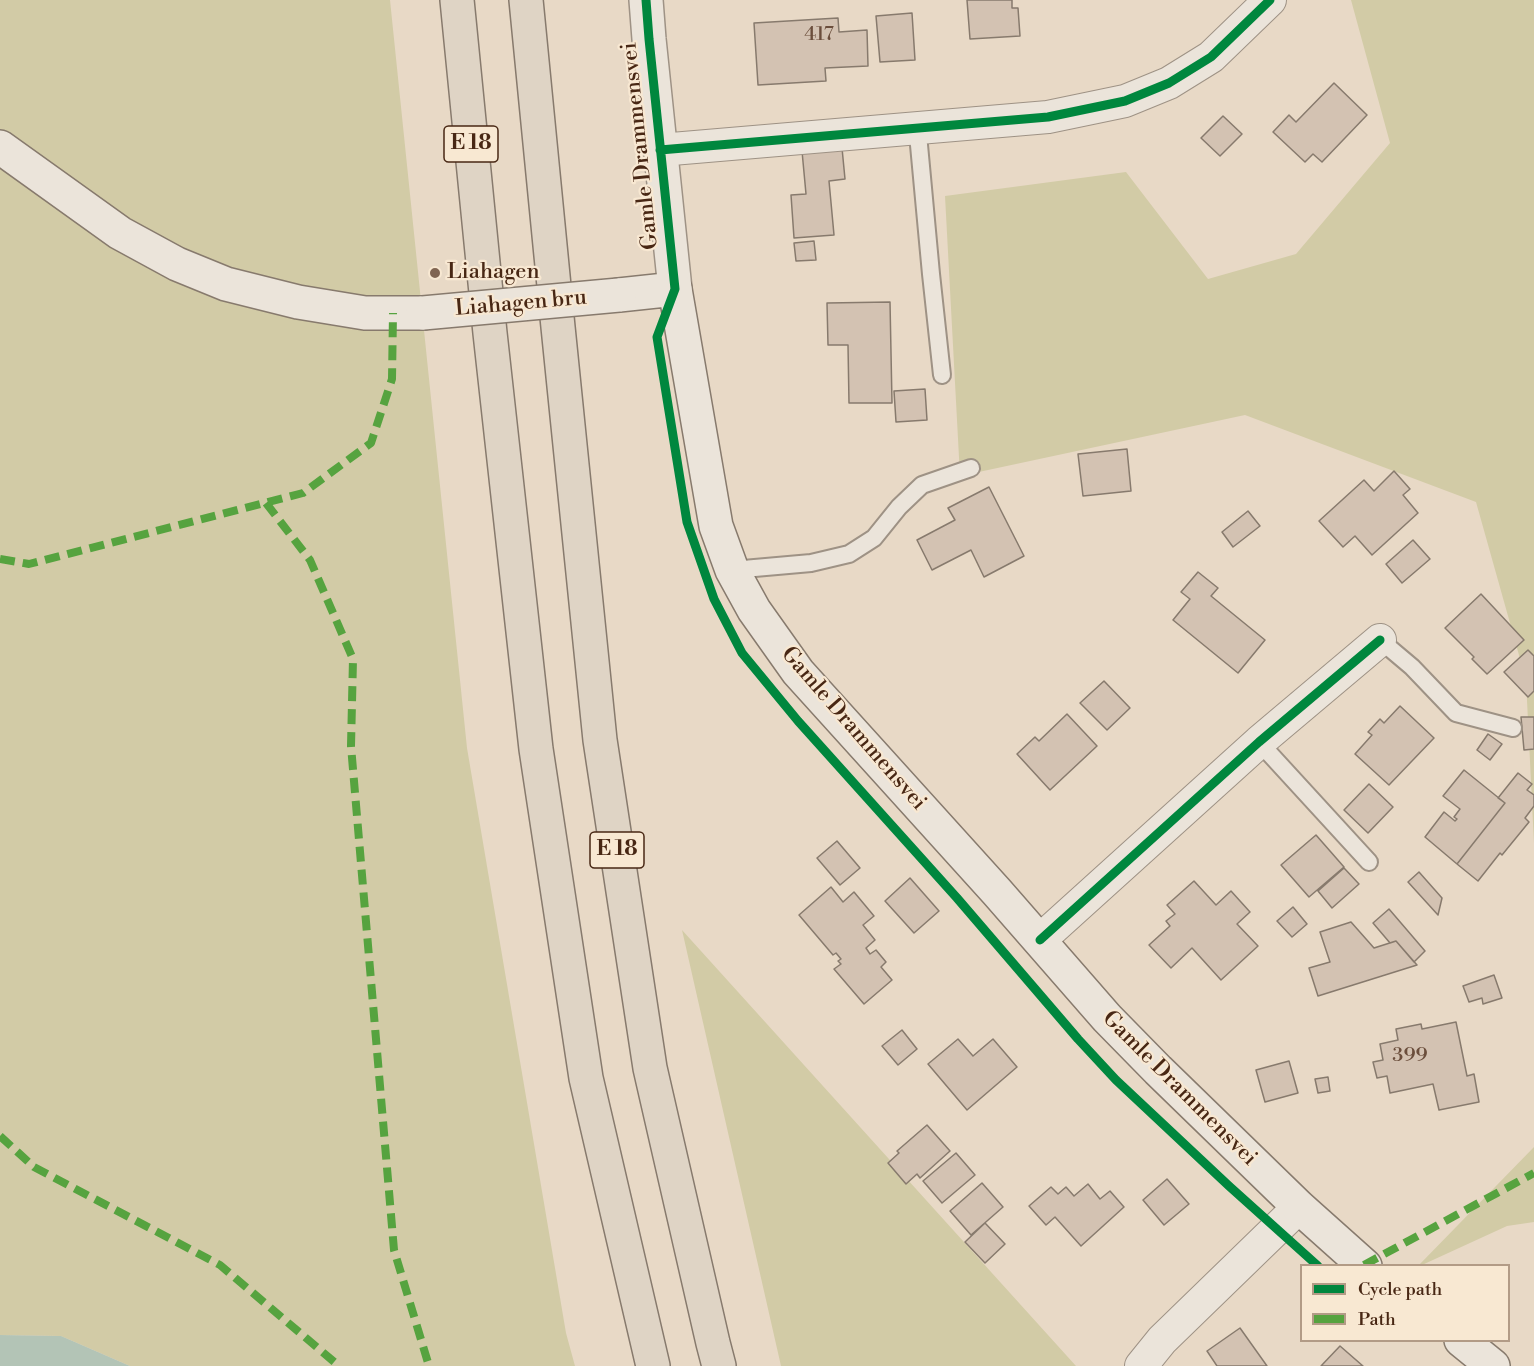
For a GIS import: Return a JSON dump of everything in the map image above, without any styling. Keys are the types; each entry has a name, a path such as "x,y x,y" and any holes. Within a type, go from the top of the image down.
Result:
{"highway":[{"name":"E 18","path":"457,0 489,321 536,749 586,1078 653,1366"},
{"name":"E 18","path":"526,0 600,740 650,1068 712,1343 720,1366"}],"main road":[{"name":"Gamle Drammensvei","path":"646,0 675,289 716,526 732,570 754,610 798,672 1121,1033 1299,1207 1363,1264"},
{"name":"Liahagen bru","path":"0,147 120,233 177,264 225,284 298,302 365,312 423,313 675,289"},
{"path":"1462,1342 1493,1366"}],"street":[{"path":"660,150 1048,117 1125,101 1169,82 1211,57 1270,0"},
{"path":"1040,940 1259,742 1380,640"},
{"path":"1141,1366 1162,1340 1299,1207"}],"lane":[{"path":"915,128 919,145 942,375"},
{"path":"732,570 812,563 849,554 874,538 899,507 922,485 971,468"},
{"path":"1380,640 1412,667 1456,713 1513,728"},
{"path":"1259,742 1369,862"}],"shaded area":[{"path":"0,0 390,0 467,748 566,1333 575,1366 130,1366 61,1336 0,1335"},
{"path":"1351,0 1534,0 1534,843 1526,680 1476,502 1245,415 960,476 945,196 1126,172 1208,279 1296,254 1390,143"},
{"path":"682,930 1076,1366 781,1366"},
{"path":"1534,1147 1534,1222 1507,1226 1420,1264"},
{"path":"0,1335 61,1336 130,1366 0,1366"}],"building":[{"path":"967,0 1012,0 1012,8 1018,8 1020,36 970,39"},
{"path":"912,13 915,60 880,62 876,16"},
{"path":"838,18 839,32 867,30 868,66 825,68 826,81 758,85 754,23"},
{"path":"1334,83 1367,115 1322,162 1313,154 1305,162 1273,132 1289,115 1296,122"},
{"path":"1223,116 1242,134 1220,156 1201,138"},
{"path":"842,148 845,179 829,181 834,235 794,238 791,195 806,194 802,151"},
{"path":"814,241 816,260 796,261 794,243"},
{"path":"890,302 892,403 849,403 848,345 828,345 827,303"},
{"path":"925,389 927,420 896,422 894,391"},
{"path":"1127,449 1131,491 1083,496 1078,454"},
{"path":"1394,471 1410,489 1403,495 1418,513 1372,555 1355,536 1343,547 1319,521 1364,480 1374,491"},
{"path":"989,487 1024,556 984,577 971,550 932,570 917,540 955,520 948,508"},
{"path":"1248,511 1260,526 1233,547 1222,532"},
{"path":"1413,540 1430,559 1402,583 1386,564"},
{"path":"1198,572 1218,588 1211,596 1265,640 1238,673 1173,620 1190,599 1181,592"},
{"path":"1481,594 1524,640 1487,674 1472,659 1474,657 1445,628"},
{"path":"1528,650 1534,656 1534,691 1528,697 1504,672"},
{"path":"1104,681 1130,708 1107,730 1080,703"},
{"path":"1400,706 1434,738 1389,785 1355,754 1372,735 1368,732 1380,719 1384,723"},
{"path":"1067,714 1097,746 1050,790 1017,754 1035,737 1039,741"},
{"path":"1521,717 1534,717 1534,749 1524,750"},
{"path":"1488,734 1502,744 1490,760 1477,750"},
{"path":"1464,770 1505,803 1457,864 1425,837 1444,812 1455,821 1457,819 1454,817 1460,809 1443,796"},
{"path":"1518,773 1532,784 1527,790 1534,795 1534,806 1525,818 1529,822 1478,881 1457,864 1505,803 1498,798"},
{"path":"1369,784 1393,807 1368,833 1344,810"},
{"path":"1316,835 1344,867 1309,897 1281,865"},
{"path":"837,841 860,868 840,885 817,858"},
{"path":"1344,868 1359,884 1332,908 1318,891"},
{"path":"1419,872 1442,898 1438,915 1408,882"},
{"path":"910,878 939,911 914,933 885,901"},
{"path":"1194,881 1216,905 1231,891 1250,912 1237,924 1258,946 1221,980 1192,948 1171,968 1149,945 1170,926 1166,921 1175,914 1167,905"},
{"path":"831,887 843,902 854,892 874,916 863,925 875,940 866,948 870,954 876,950 886,962 881,967 892,980 864,1004 834,969 841,964 838,961 841,959 836,953 833,955 799,915"},
{"path":"1293,907 1307,924 1292,937 1277,921"},
{"path":"1389,909 1425,951 1414,962 1396,941 1390,943 1373,923"},
{"path":"1351,922 1374,948 1396,941 1417,965 1318,996 1309,968 1330,962 1320,932"},
{"path":"1494,975 1502,998 1483,1004 1482,998 1469,1002 1463,986"},
{"path":"1456,1022 1467,1076 1474,1074 1479,1102 1439,1110 1433,1084 1390,1093 1387,1076 1377,1078 1373,1062 1383,1060 1380,1044 1398,1040 1396,1029 1421,1024 1422,1029"},
{"path":"902,1030 917,1049 898,1065 882,1046"},
{"path":"958,1039 973,1056 993,1039 1017,1067 967,1110 928,1064"},
{"path":"1289,1061 1298,1093 1265,1102 1256,1070"},
{"path":"1328,1077 1330,1091 1318,1093 1315,1079"},
{"path":"927,1125 950,1151 920,1178 917,1174 906,1184 888,1163 899,1153 897,1151"},
{"path":"956,1153 975,1175 942,1203 923,1181"},
{"path":"1167,1179 1189,1204 1164,1225 1143,1200"},
{"path":"982,1183 1003,1207 971,1235 950,1211"},
{"path":"1088,1184 1100,1199 1110,1191 1124,1207 1081,1246 1055,1217 1046,1225 1029,1206 1051,1187 1058,1194 1066,1187 1074,1196"},
{"path":"985,1223 1005,1244 985,1263 965,1242"},
{"path":"1240,1328 1267,1366 1217,1366 1207,1351"},
{"path":"1340,1346 1363,1366 1321,1366"}],"marked path":[{"path":"0,559 29,564 303,493 371,443 392,379 393,313"},
{"path":"266,503 310,560 353,659 351,746 394,1250 429,1366"},
{"path":"0,1136 34,1167 220,1265 339,1366"},
{"path":"1366,1264 1534,1173"}],"cycle path":[{"path":"646,0 675,289 657,337 687,522 714,599 742,653 798,721 1116,1080 1316,1264"},
{"path":"660,150 1048,117 1125,101 1169,83 1211,57 1270,0"},
{"path":"1040,940 1259,742 1380,640"}],"place":[{"name":"Liahagen","path":"435,273"}]}
